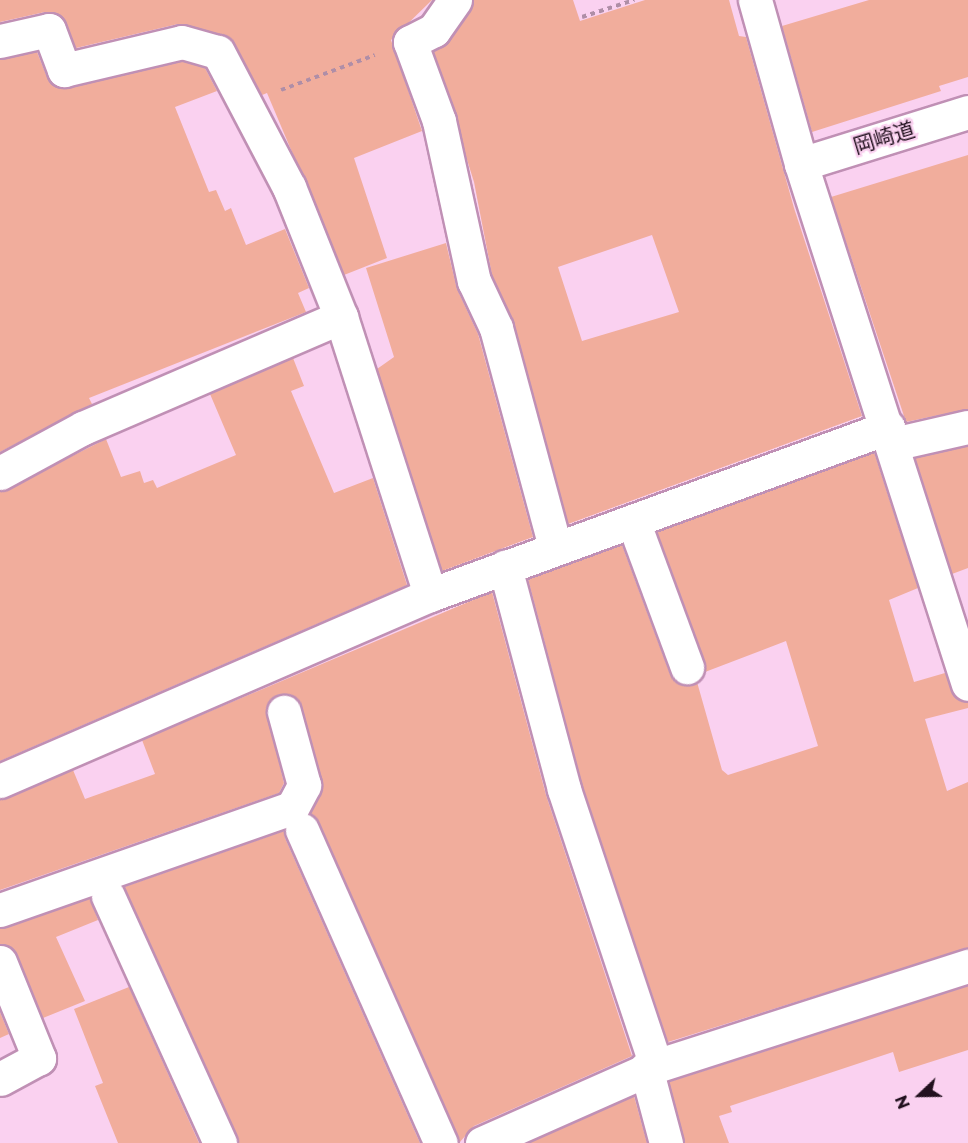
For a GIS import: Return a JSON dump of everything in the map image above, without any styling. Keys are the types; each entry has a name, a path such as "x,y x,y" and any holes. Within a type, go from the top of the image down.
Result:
{"street":[{"path":"455,0 434,30 410,42 439,121 474,281 496,328 555,547"},
{"path":"755,0 801,164 891,436 968,684"},
{"path":"0,41 49,30 64,70 200,43 218,52 289,187 340,317 430,595"},
{"name":"岡崎道","path":"801,164 968,112"},
{"path":"0,473 83,428 340,317"},
{"path":"0,781 430,595 555,547 891,436 968,427"},
{"path":"633,520 687,667"},
{"path":"505,567 564,789 651,1067 666,1143"},
{"path":"0,910 292,808 304,785 284,712"},
{"path":"302,830 441,1143"},
{"path":"108,896 220,1143"},
{"path":"0,962 39,1058 0,1079"},
{"path":"482,1143 651,1067 968,966"}],"path":[{"path":"582,17 634,0"},
{"path":"243,103 410,42"}],"building":[{"path":"0,0 432,0 391,40 422,131 354,158 387,258 344,275 267,93 262,95 229,37 178,24 76,48 61,16 45,12 0,22"},
{"path":"473,0 573,0 580,21 645,0 729,0 739,36 746,37 794,208 862,416 568,524 514,323 492,275 474,182 433,51 449,41","holes":["652,235 679,312 582,341 558,267"]},
{"path":"869,0 968,0 968,77 939,86 941,91 812,132 782,26"},
{"path":"37,52 47,77 60,88 182,61 205,68 217,91 175,107 209,192 216,190 225,211 231,208 246,245 285,229 309,288 298,293 306,312 89,398 92,404 0,452 0,59"},
{"path":"968,155 968,409 906,422 831,197"},
{"path":"446,243 457,289 478,334 533,537 442,571 377,369 394,357 366,268"},
{"path":"293,358 304,386 291,391 334,493 373,478 407,585 0,761 0,492 106,439 121,477 140,471 144,483 153,480 157,488 236,455 210,394"},
{"path":"968,446 968,568 952,574 915,458"},
{"path":"874,452 918,588 889,600 914,682 945,673 955,697 968,702 968,708 925,719 947,791 968,782 968,948 668,1042 582,784 528,579 622,545 670,674 683,685 697,682 722,770 728,775 818,746 786,641 705,672 657,532"},
{"path":"492,592 546,795 632,1056 474,1126 459,1143 319,822 310,814 322,780 302,707 289,694 279,694 266,708 284,783 279,793 0,890 0,799 73,770 85,799 155,774 142,740"},
{"path":"284,831 285,838 420,1143 238,1143 124,887"},
{"path":"90,898 98,920 56,937 85,1001 43,1018 17,954 0,944 0,928"},
{"path":"968,986 968,1050 899,1072 893,1052 730,1106 732,1112 719,1116 729,1143 684,1143 669,1082"},
{"path":"129,987 199,1143 118,1143 95,1086 103,1083 74,1009"},
{"path":"0,1012 9,1034 0,1038"},
{"path":"634,1096 647,1143 528,1143"}]}
